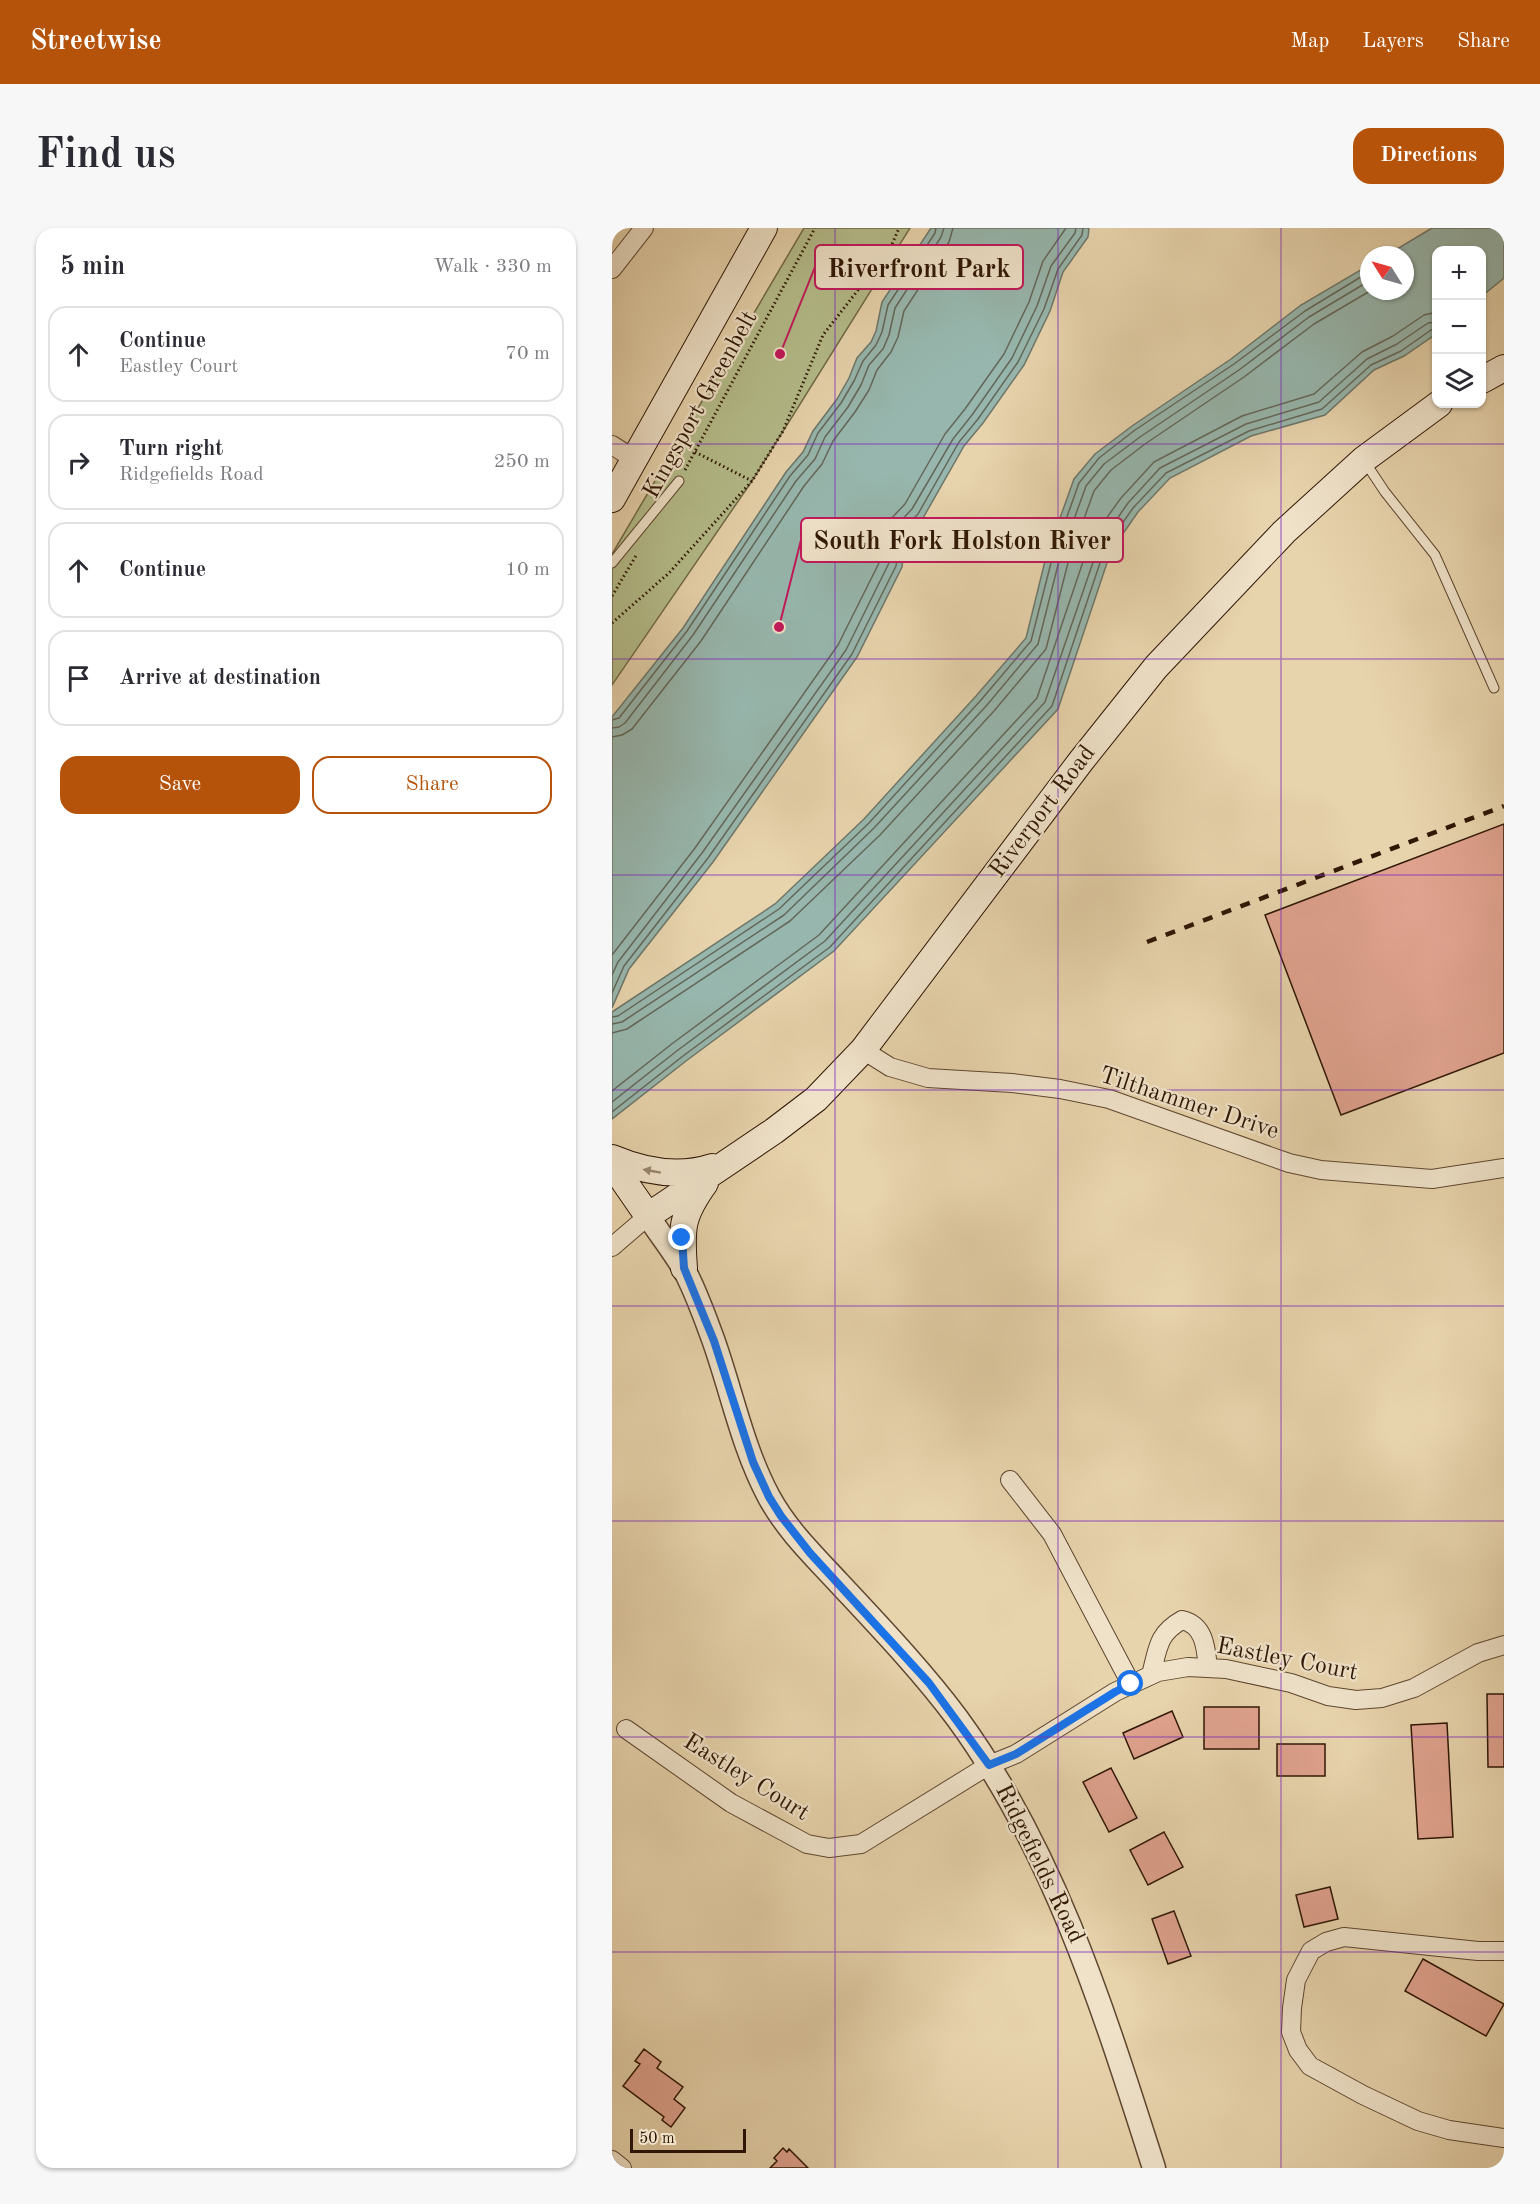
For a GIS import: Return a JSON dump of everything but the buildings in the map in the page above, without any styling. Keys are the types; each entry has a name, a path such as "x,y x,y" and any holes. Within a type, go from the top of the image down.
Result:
{"main road":[{"path":"612,499 764,228"},
{"path":"1486,378 1504,368"},
{"name":"Riverport Road","path":"648,1216 816,1099 863,1050 1156,667 1284,532 1363,460 1434,408"},
{"path":"612,1158 631,1166 657,1172 682,1173 730,1161"},
{"path":"684,1268 682,1238 684,1221 691,1203 706,1183 730,1161"},
{"name":"Ridgefields Road","path":"612,1164 648,1216"}],"street":[{"path":"612,269 644,228"},
{"path":"612,445 634,459"},
{"name":"Tilthammer Drive","path":"863,1050 890,1066 928,1078 1048,1088 1109,1099 1289,1163 1321,1170 1432,1179 1504,1168"},
{"path":"612,1247 648,1216"},
{"name":"Ridgefields Road","path":"648,1216 684,1268 714,1341 753,1462 769,1497 810,1553 929,1683 989,1765 1020,1816 1068,1918 1093,1985 1154,2168"},
{"path":"1010,1480 1052,1534 1131,1684"},
{"path":"1151,1675 1162,1636 1172,1625 1182,1620 1191,1621 1202,1634 1208,1668"},
{"name":"Eastley Court","path":"626,1729 731,1803 807,1844 829,1848 861,1844 989,1765 1016,1754 1115,1692 1158,1672 1188,1667 1255,1674 1328,1696 1356,1700 1382,1698 1414,1688 1478,1653 1504,1646"},
{"path":"1504,1951 1478,1951 1344,1937 1326,1942 1311,1951 1296,1980 1292,2008 1292,2032 1298,2050 1310,2066 1363,2095 1418,2121 1449,2130 1504,2139"},
{"path":"612,2160 622,2168"}],"lane":[{"path":"1363,460 1435,555 1494,688"},
{"path":"612,562 679,481"}],"path":[{"name":"Kingsport Greenbelt","path":"679,481 815,228"},
{"path":"612,623 669,573 752,481 783,431 823,335 890,249 899,228"},
{"path":"696,452 752,481"},
{"path":"612,596 640,548"}],"green space":[{"path":"804,228 910,228 752,481 612,685 612,554"}],"water":[{"path":"931,228 1089,228 1088,237 1063,272 1050,311 1024,365 964,446 923,518 906,534 902,567 857,657 713,862 629,969 612,1008 612,717 683,628 786,472 803,452 813,431 837,399 857,358 871,342 876,331 882,302"},
{"path":"1432,228 1504,228 1504,278 1486,293 1486,246 1432,246 1432,337 1404,356 1374,370 1325,415 1251,436 1170,478 1138,512 1111,551 1058,709 834,951 612,1119 612,1012 775,904 864,819 976,696 1026,638 1046,557 1074,479 1095,454 1231,359 1301,305 1360,270 1360,300 1414,300 1414,246 1402,246"}],"railway":[{"path":"1147,942 1504,806"}],"place":[{"name":"Riverfront Park","path":"780,354"},
{"name":"South Fork Holston River","path":"779,627"}],"route":[{"path":"682,1238 684,1268 714,1341 753,1462 769,1497 810,1553 929,1683 989,1765 1016,1754 1131,1684"}]}
